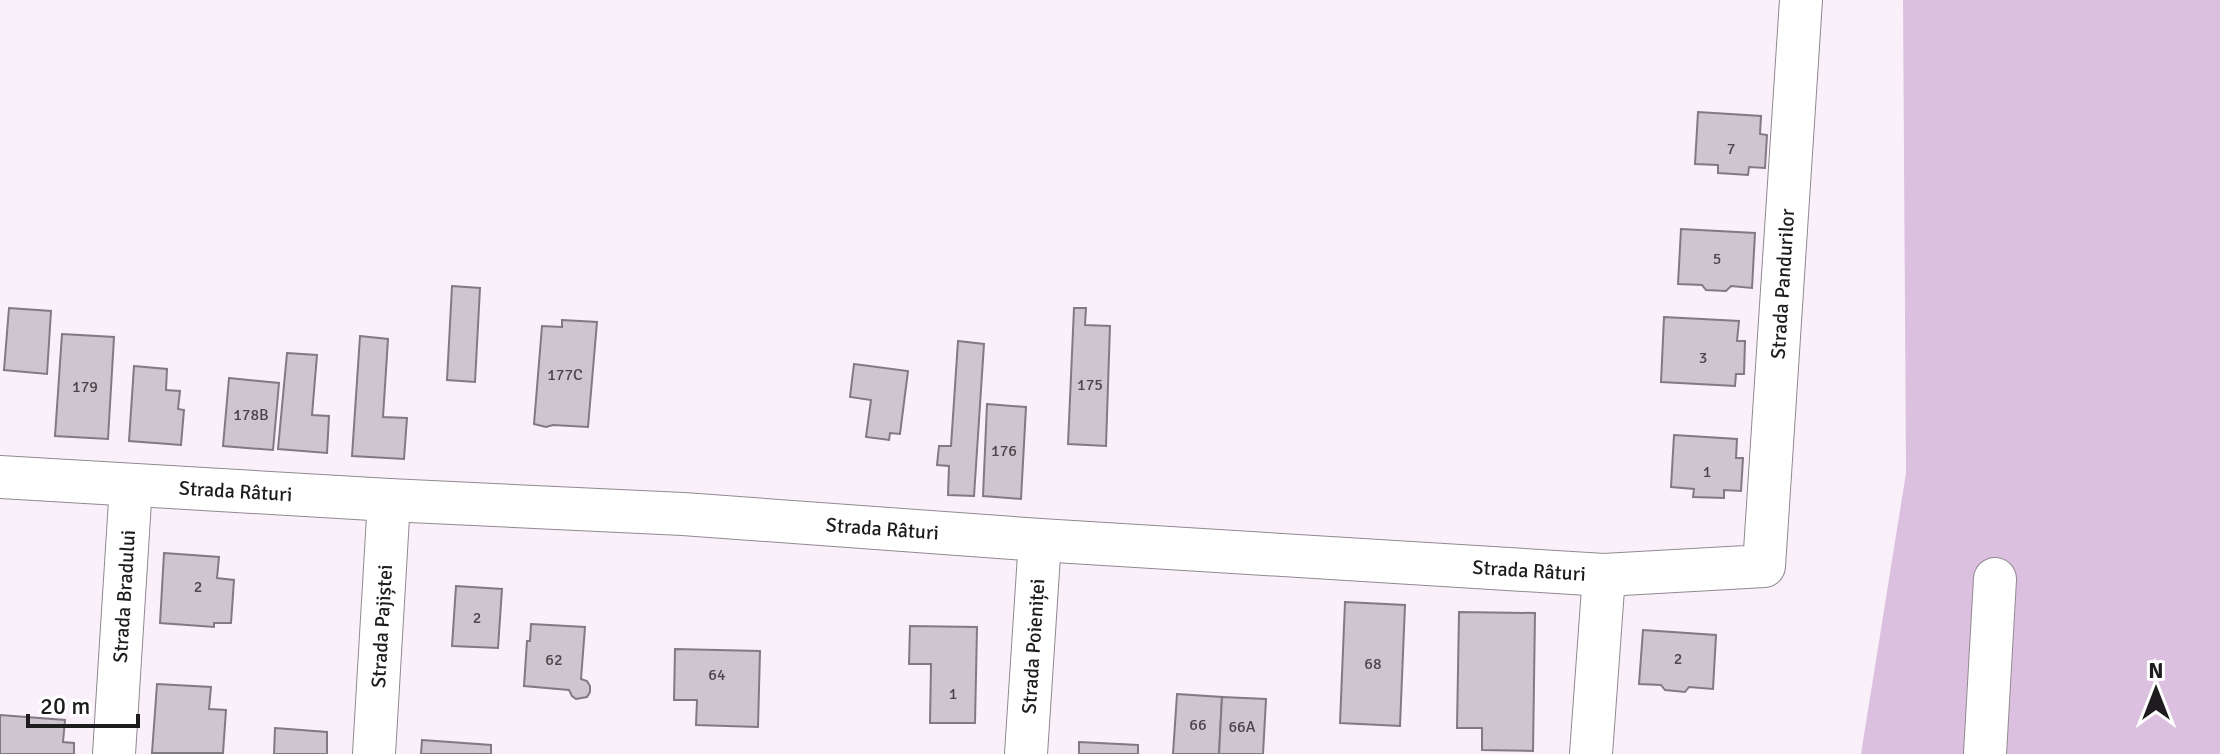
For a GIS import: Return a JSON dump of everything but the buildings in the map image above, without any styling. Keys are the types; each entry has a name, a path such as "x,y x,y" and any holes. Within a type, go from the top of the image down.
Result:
{"street":[{"name":"Strada Pandurilor","path":"1764,566 1801,0"},
{"name":"Strada Râturi","path":"0,477 683,514 1604,575 1764,566"},
{"name":"Strada Bradului","path":"114,754 131,485"},
{"name":"Strada Pajiștei","path":"374,754 389,500"},
{"name":"Strada Poieniței","path":"1026,754 1040,540"},
{"path":"1591,754 1604,575"},
{"path":"1985,754 1995,579"}],"shaded area":[{"path":"1903,0 2220,0 2220,754 1861,754 1906,473"}]}
